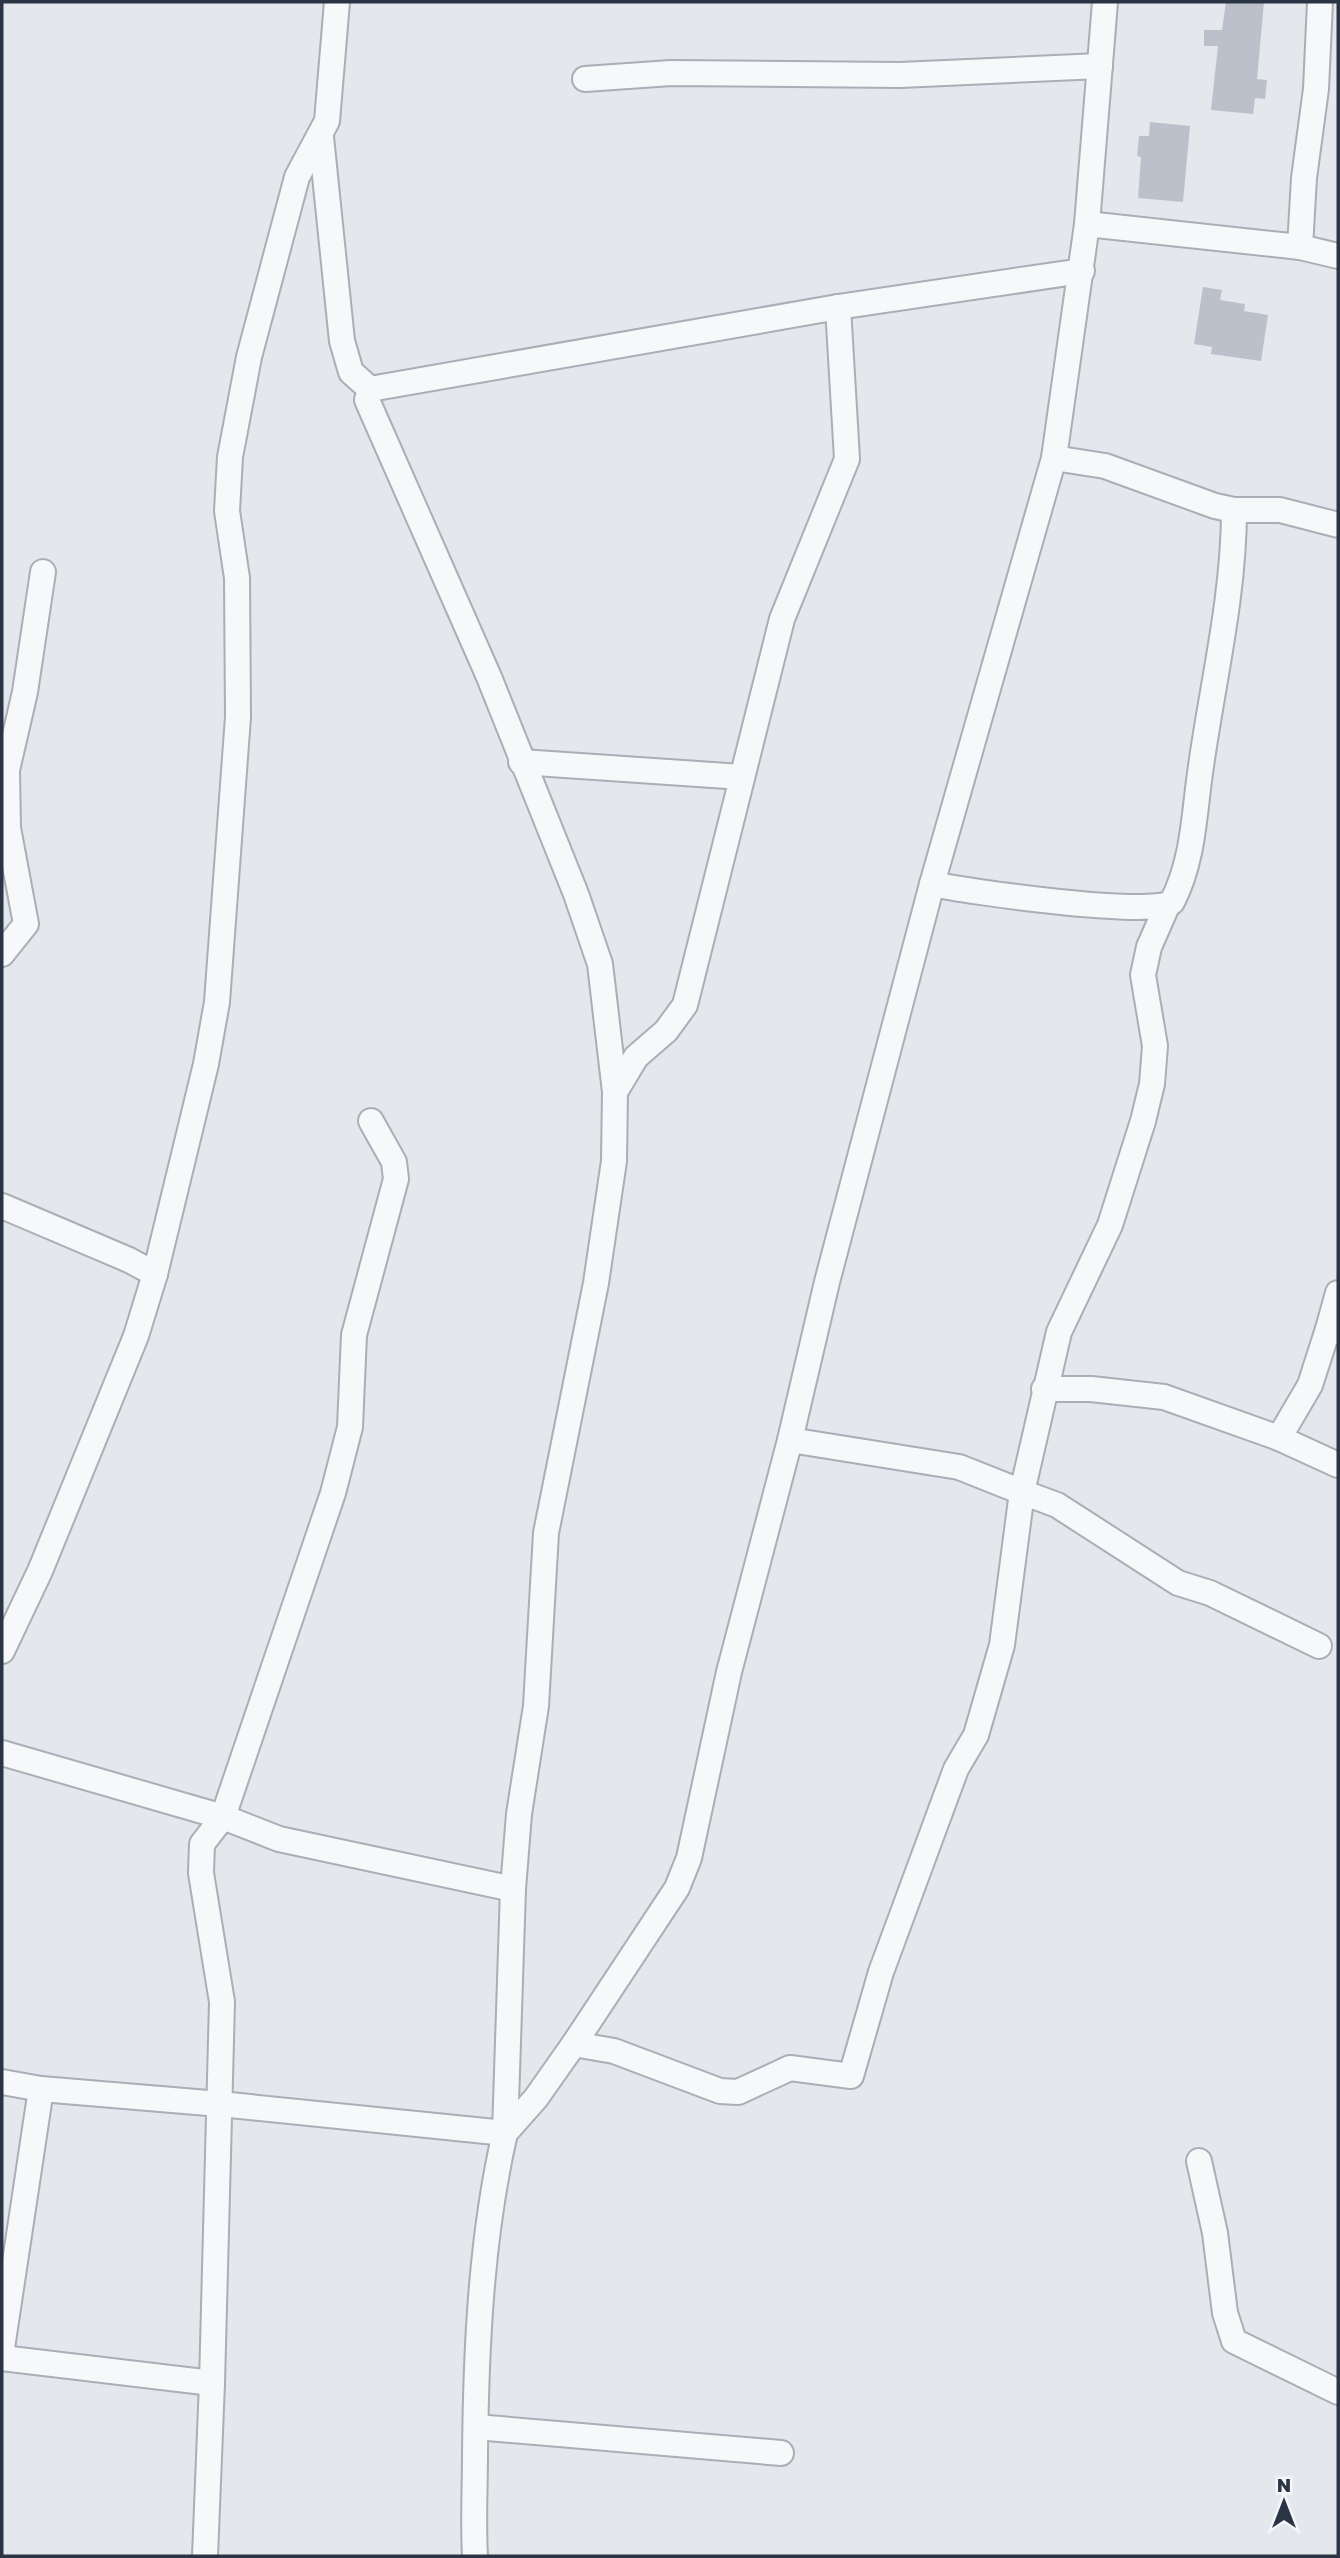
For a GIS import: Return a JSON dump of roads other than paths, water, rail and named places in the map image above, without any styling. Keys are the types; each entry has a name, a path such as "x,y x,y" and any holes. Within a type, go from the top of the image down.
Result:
{"street":[{"path":"2,1651 40,1571 100,1430 136,1336 155,1274 206,1064 217,1002 238,717 236,578 227,511 230,457 249,357 271,266 297,177 321,136 330,97 337,2"},
{"path":"505,2133 536,2098 574,2045 677,1888 689,1858 729,1672 790,1440 827,1282 932,884 1054,458 1082,271 1105,2"},
{"path":"1300,247 1304,178 1316,89 1320,2"},
{"path":"585,79 671,73 900,75 1100,66"},
{"path":"321,136 332,272 342,341 351,372 370,389"},
{"path":"1087,225 1300,247 1338,256"},
{"path":"370,389 838,307 1082,271"},
{"path":"615,1092 636,1057 666,1031 685,1005 782,619 847,459 838,307"},
{"path":"370,389 368,400 483,665 576,894 600,964 615,1092 614,1161 596,1283 546,1533 536,1706 519,1814 513,1889 505,2133 498,2165 482,2288 476,2427 475,2556"},
{"path":"1054,458 1105,466 1234,510 1280,510 1338,524"},
{"path":"574,2045 614,2051 720,2091 738,2092 790,2068 851,2076 890,1947 956,1769 980,1722 1002,1645 1022,1492 1059,1332 1110,1225 1143,1121 1152,1084 1155,1046 1143,975 1149,947 1167,906 1179,888 1192,835 1230,578 1234,510"},
{"path":"2,954 26,925 8,828 7,770 25,692 43,572"},
{"path":"521,762 742,777"},
{"path":"932,884 1018,898 1087,904 1167,906"},
{"path":"205,2556 222,2002 201,1873 202,1844 223,1817 333,1493 350,1427 354,1335 396,1179 394,1162 371,1121"},
{"path":"2,1206 129,1260 155,1274"},
{"path":"1279,1438 1310,1385 1333,1330 1338,1293"},
{"path":"1044,1389 1091,1389 1164,1397 1279,1438 1338,1465"},
{"path":"790,1440 959,1467 1057,1506 1178,1583 1210,1593 1319,1646"},
{"path":"2,1753 223,1817 279,1839 513,1889"},
{"path":"2,2082 41,2090 220,2104 505,2133"},
{"path":"2,2348 41,2090"},
{"path":"1199,2161 1215,2233 1225,2313 1234,2341 1338,2392"},
{"path":"2,2358 212,2383"},
{"path":"476,2427 780,2454"}]}
